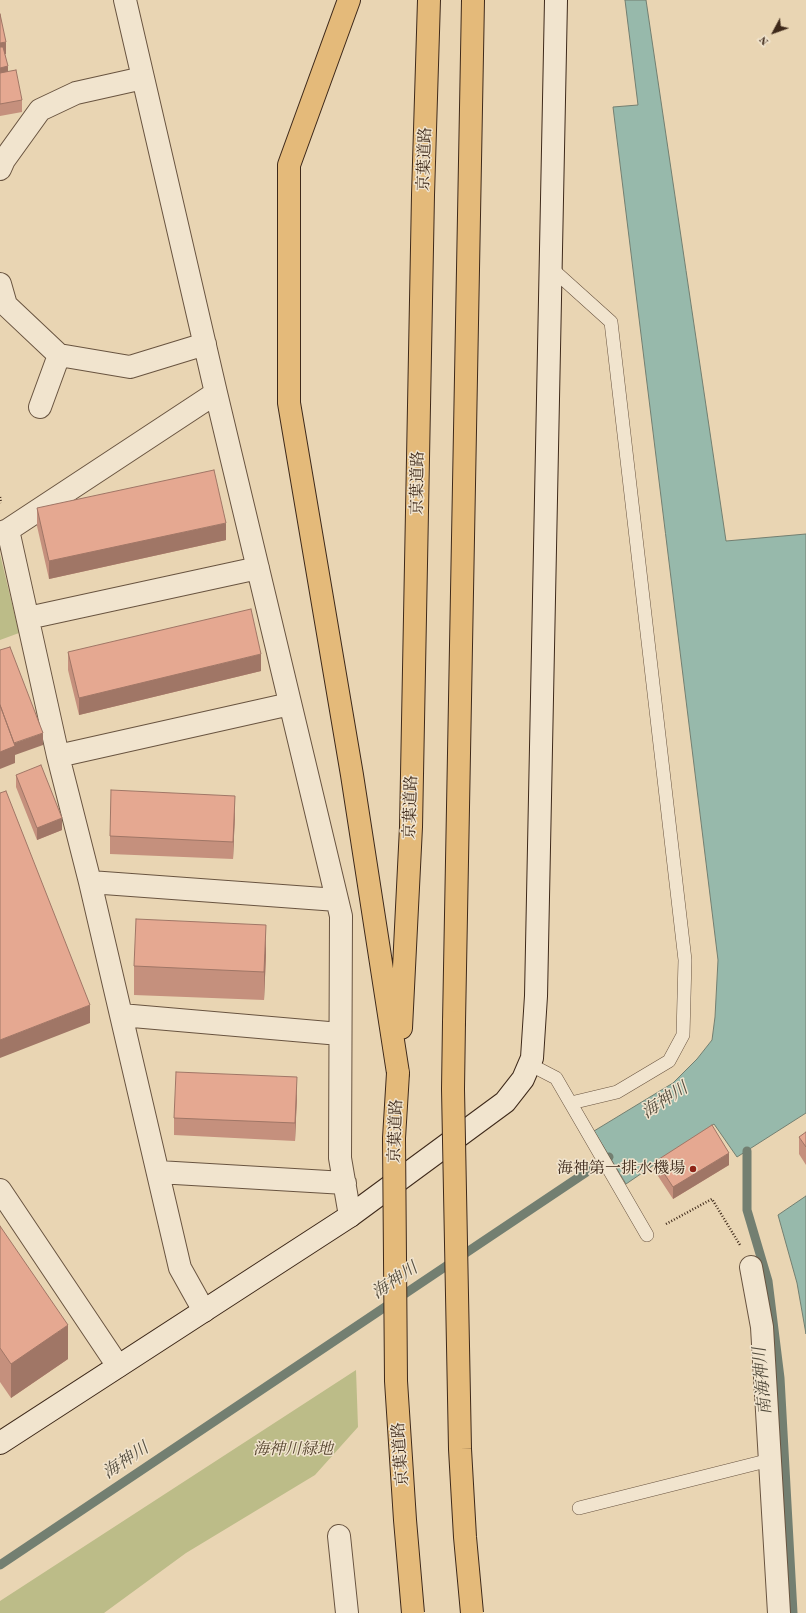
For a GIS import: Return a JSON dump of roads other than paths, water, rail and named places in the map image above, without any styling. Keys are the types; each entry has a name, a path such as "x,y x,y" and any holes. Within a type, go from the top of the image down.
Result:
{"highway":[{"path":"349,0 289,165 289,403 353,783 398,1073"},
{"name":"京葉道路","path":"413,1613 396,1381 394,1138 411,827 424,195 430,0"},
{"path":"472,1613 464,1537 460,1449 453,1089 473,0"}],"street":[{"path":"125,0 216,393 341,916 340,1158 350,1216"},
{"path":"0,1443 350,1216 505,1102 523,1079 532,1058 536,996 556,0"},
{"path":"1,162 40,110 76,93 143,78"},
{"path":"0,284 6,305 59,355 130,367 205,344"},
{"path":"40,407 59,355"},
{"path":"204,1311 180,1268 90,882 58,756 28,618 4,532 216,393"},
{"path":"28,618 258,568"},
{"path":"58,756 290,704"},
{"path":"90,882 337,900"},
{"path":"121,1015 340,1034"},
{"path":"158,1172 345,1183"},
{"path":"0,1190 118,1366"},
{"path":"751,1266 762,1327 779,1613"},
{"path":"339,1536 347,1613"}],"lane":[{"path":"551,268 611,322 685,960 683,1035 669,1062 617,1092 571,1103"},
{"path":"529,1064 556,1078 647,1235"},
{"path":"579,1508 770,1460"}],"water":[{"path":"625,0 646,0 726,541 806,534 806,1113 737,1157 714,1124 626,1184 594,1131 673,1083 697,1059 712,1040 715,1017 718,960 613,107 638,105"},
{"path":"806,1196 806,1334 797,1283 778,1215"}],"waterway":[{"name":"南海神川","path":"747,1151 747,1210 768,1281 780,1378 793,1613"},
{"name":"海神川","path":"0,1565 609,1157"}],"place":[{"name":"海神第一排水機場","path":"693,1169"}],"park label":[{"name":"海神川緑地","path":"293,1450"}]}
